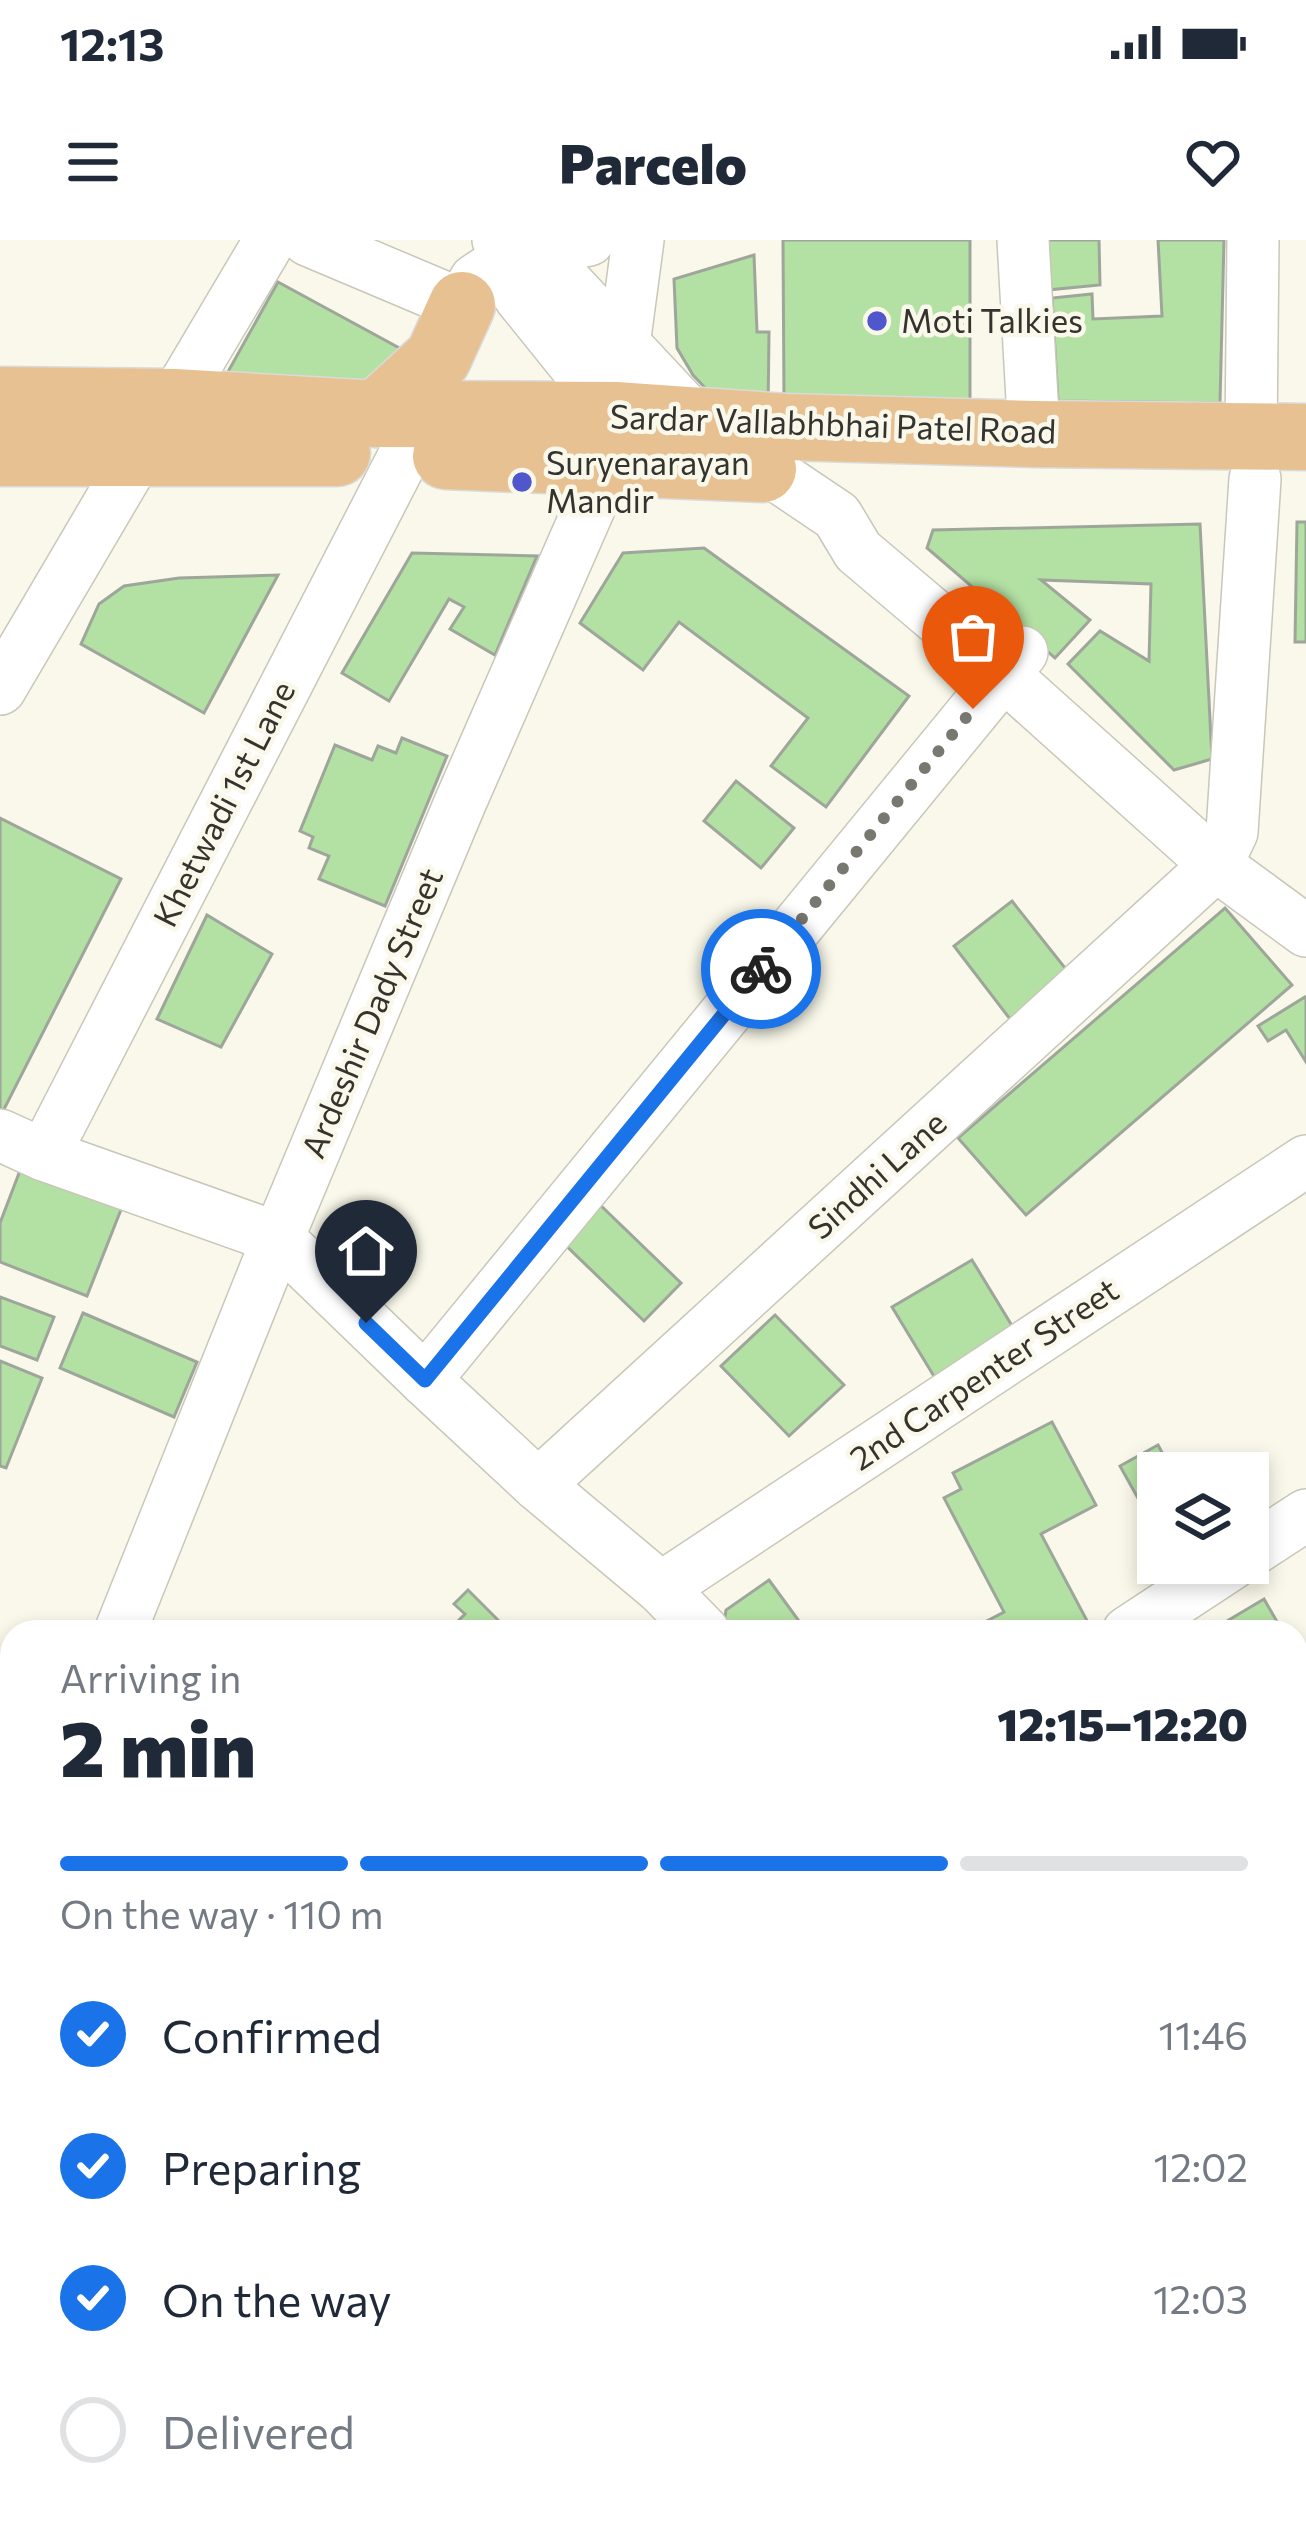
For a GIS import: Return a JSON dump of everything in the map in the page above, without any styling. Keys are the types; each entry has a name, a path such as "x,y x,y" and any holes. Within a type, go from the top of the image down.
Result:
{"main road":[{"path":"391,434 438,358 462,305"},
{"name":"Sardar Vallabhbhai Patel Road","path":"0,400 157,427 611,440 770,469 841,475 1280,458"},
{"name":"Sardar Vallabhbhai Patel Road","path":"611,440 697,422 1034,434 1280,458"},
{"name":"Sardar Vallabhbhai Patel Road","path":"0,453 157,427"}],"street":[{"path":"0,688 269,240"},
{"path":"308,240 462,305 475,280 505,248 589,240"},
{"name":"Ardeshir Dady Street","path":"128,1620 278,1238 611,440 638,240"},
{"path":"1024,240 1034,434"},
{"path":"1224,848 1280,458 1253,240"},
{"path":"505,248 553,268 697,422 837,516 858,551 1012,663 1224,848 1306,931"},
{"path":"505,248 519,296 611,440"},
{"name":"Khetwadi 1st Lane","path":"13,1147 391,434"},
{"path":"425,1380 1012,663"},
{"path":"1224,848 1306,889"},
{"name":"Sindhi Lane","path":"538,1485 1224,848"},
{"path":"13,1147 278,1238 538,1485 692,1620"},
{"name":"2nd Carpenter Street","path":"661,1588 1306,1161"},
{"path":"1269,1539 1306,1515"},
{"path":"1146,1620 1201,1584"}],"building":[{"name":"Moti Talkies","path":"783,240 970,240 970,402 784,402"},
{"path":"1043,240 1099,240 1100,285 1047,290"},
{"path":"1158,240 1224,240 1220,403 1058,401 1052,298 1092,294 1093,319 1162,316"},
{"path":"754,255 757,332 769,332 768,414 709,392 677,348 674,279"},
{"path":"278,282 403,350 373,390 224,379"},
{"path":"1297,522 1306,522 1306,642 1295,642"},
{"path":"1200,524 1212,759 1174,770 1068,664 1100,631 1149,661 1151,584 1041,580 1090,620 1055,658 927,548 933,530"},
{"path":"704,548 909,696 826,807 771,766 808,718 679,622 643,670 580,623 623,553"},
{"path":"412,553 537,556 495,655 450,629 464,607 449,599 389,701 342,673"},
{"path":"278,575 204,713 81,644 99,604 124,586 179,578"},
{"path":"402,738 447,756 385,906 319,879 329,856 309,848 313,837 300,831 335,745 372,760 378,746 396,753"},
{"path":"736,781 794,828 761,868 704,821"},
{"path":"0,818 121,879 0,1117"},
{"path":"1012,901 1069,973 1010,1019 954,946"},
{"path":"1225,908 1292,985 1026,1215 958,1138"},
{"path":"207,915 272,954 221,1047 157,1019"},
{"path":"1305,997 1306,1062 1286,1030 1268,1041 1258,1026"},
{"path":"21,1168 122,1207 87,1296 0,1262 0,1223"},
{"path":"593,1198 681,1283 644,1321 556,1236"},
{"path":"972,1260 1014,1329 935,1378 892,1307"},
{"path":"0,1297 54,1317 37,1360 0,1346"},
{"path":"83,1313 197,1362 174,1417 60,1368"},
{"path":"775,1315 844,1385 789,1436 721,1366"},
{"path":"0,1361 42,1378 6,1468 0,1466"},
{"path":"1052,1422 1096,1505 1041,1534 1087,1620 989,1620 1004,1612 944,1498 961,1489 953,1473"},
{"path":"1137,1457 1137,1496 1120,1466"},
{"path":"769,1580 798,1620 725,1620 726,1610"},
{"path":"468,1590 498,1620 459,1620 465,1614 454,1604"},
{"path":"1264,1599 1276,1620 1229,1620"}],"way so far":[{"path":"761,969 973,709"}],"place":[{"name":"Moti Talkies","path":"877,321"},
{"name":"Suryenarayan Mandir","path":"522,482"}],"route":[{"path":"366,1323 425,1380 761,969"}]}
